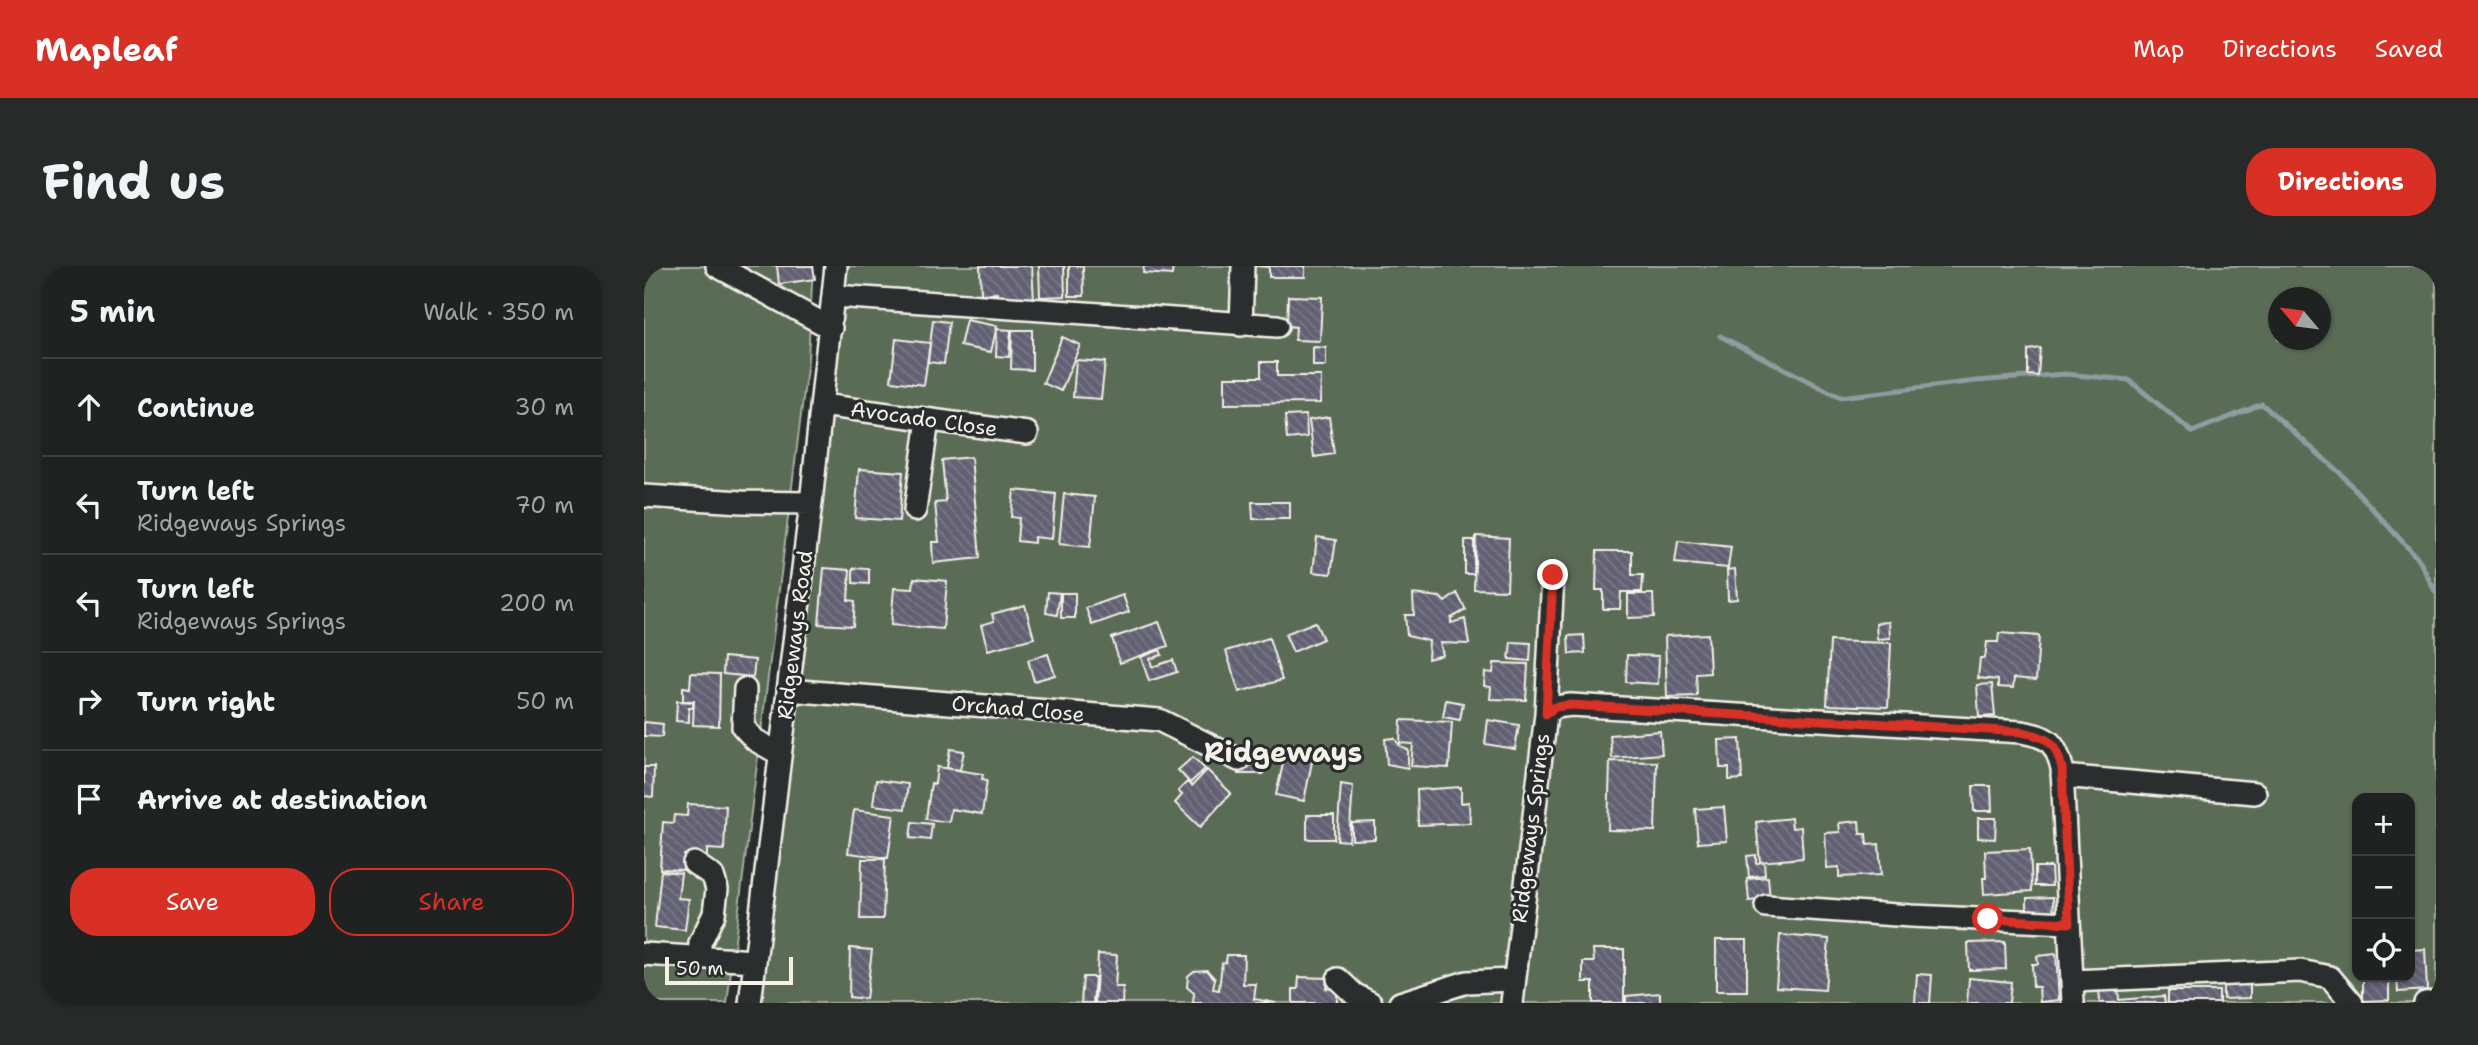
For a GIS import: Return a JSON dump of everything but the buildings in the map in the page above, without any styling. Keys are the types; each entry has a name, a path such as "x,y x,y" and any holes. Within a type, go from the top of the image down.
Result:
{"street":[{"path":"717,266 831,328"},
{"name":"Ridgeways Road","path":"750,1003 811,503 836,266"},
{"path":"1241,325 1243,266"},
{"path":"834,296 1277,326"},
{"name":"Avocado Close","path":"822,405 1027,433"},
{"path":"915,510 928,419"},
{"path":"644,496 811,503"},
{"path":"1546,714 1553,575"},
{"path":"746,689 743,727 755,740 780,754"},
{"name":"Orchad Close","path":"788,690 1159,720 1239,760"},
{"name":"Ridgeways Springs","path":"1512,1003 1546,714 1555,707 1571,705 2022,732 2042,736 2052,743 2058,753 2062,776 2073,1003"},
{"path":"2062,776 2255,793"},
{"path":"694,863 713,876 717,889 714,914 700,943 699,957"},
{"path":"1766,906 2069,923"},
{"path":"644,954 755,961"},
{"path":"2072,981 2300,971 2330,977 2352,1003"},
{"path":"1338,979 1354,994 1371,1003"},
{"path":"1400,1003 1467,982 1513,980"},
{"path":"2425,1003 2436,1002"}],"green space":[{"path":"644,266 813,266 808,359 727,1003 644,1003"},
{"path":"840,266 2436,266 2436,1003 758,1003"}],"waterway":[{"path":"1720,336 1840,397 2065,374 2129,380 2192,432 2262,404 2340,473 2419,560 2436,593"}],"district":[{"name":"Ridgeways","path":"1283,752"}],"route":[{"path":"1553,575 1546,714 1555,707 1571,705 2022,732 2042,736 2052,743 2062,768 2069,923 1988,919"}]}
